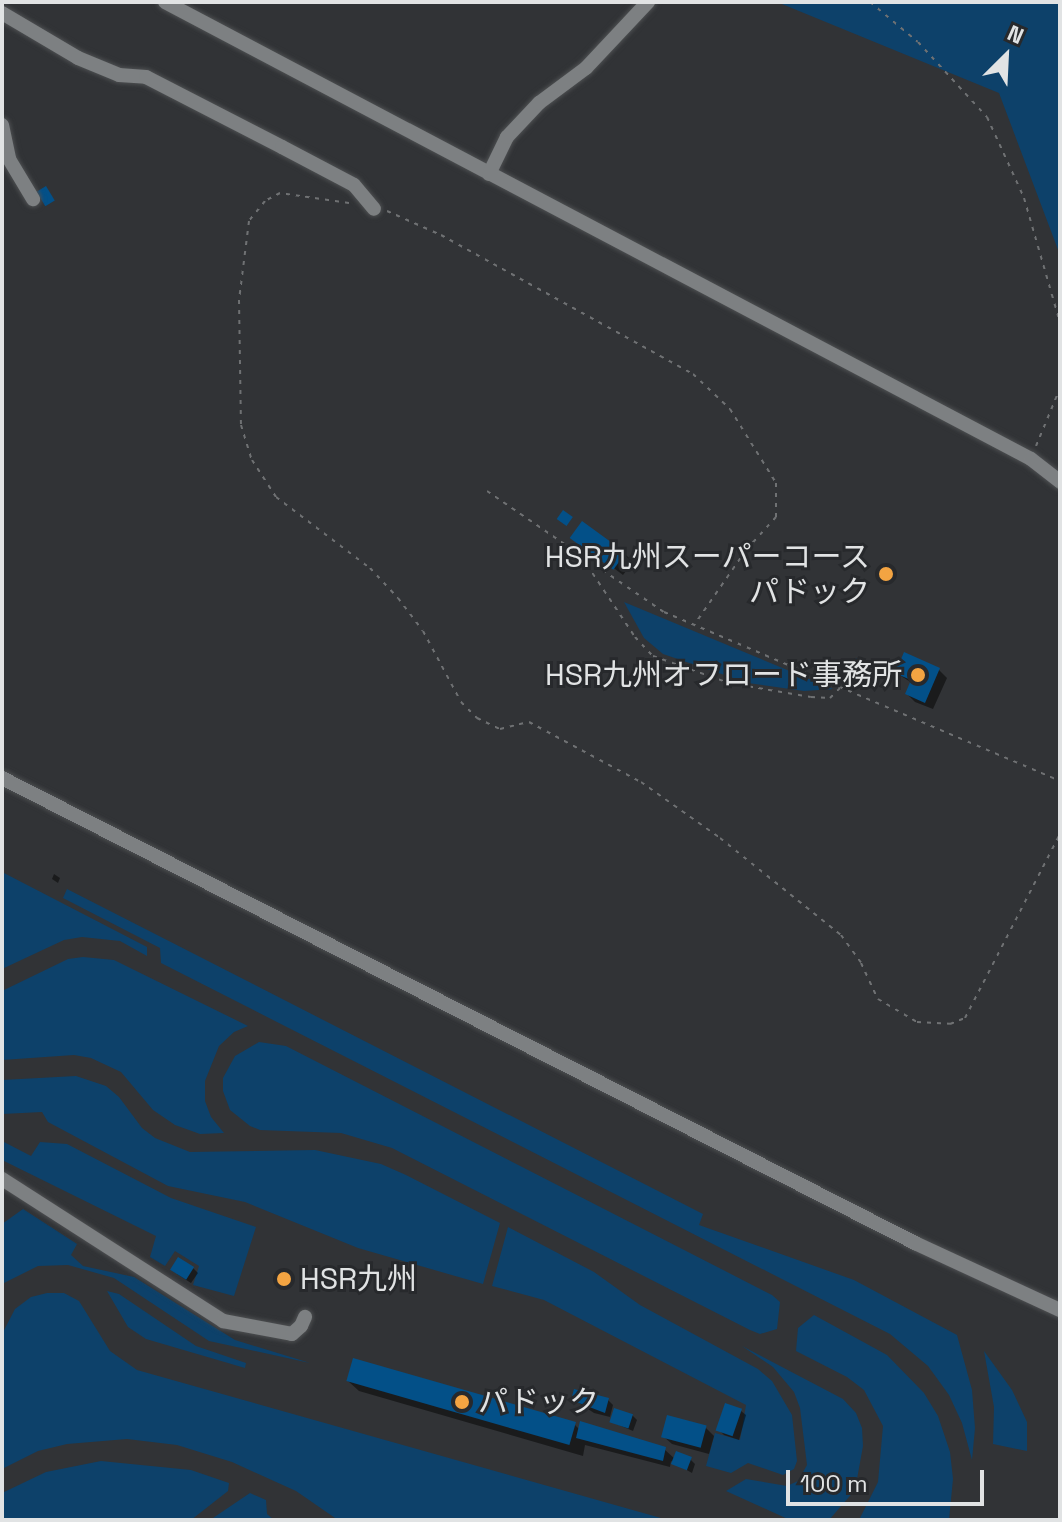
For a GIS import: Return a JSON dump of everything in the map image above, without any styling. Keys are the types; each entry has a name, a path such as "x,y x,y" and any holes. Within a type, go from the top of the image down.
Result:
{"street":[{"path":"165,2 1031,459 1060,482"},
{"path":"489,174 507,137 539,103 586,68 648,2"},
{"path":"2,13 78,58 119,75 146,77 282,147 354,185 374,209"},
{"path":"2,125 9,159 33,199"},
{"path":"2,778 915,1243 1060,1310"},
{"path":"2,1179 223,1321 292,1334 305,1317"}],"path":[{"path":"870,2 918,42 987,117 1024,198 1060,323"},
{"path":"694,625 746,550 776,517 776,483 730,409 693,374 441,235 374,209 280,193 265,201 249,221 239,300 241,425 252,460 276,497 370,568 398,598 423,631 461,702 477,718 500,729 529,722 641,782 720,838 841,935 861,963 878,999 917,1022 950,1024 965,1018 1060,834"},
{"path":"1031,459 1060,388"},
{"path":"487,491 585,561 664,612 1060,781"},
{"path":"585,561 635,637 653,656 729,683 811,697 830,698 841,688"}],"shaded area":[{"path":"777,2 1060,2 1060,255 999,93"},
{"path":"624,602 833,689 804,691 748,683 663,654 644,638"},
{"path":"2,872 147,947 147,956 120,941 82,937 64,940 2,969"},
{"path":"67,889 703,1214 699,1225 854,1280 957,1335 972,1390 975,1428 972,1460 962,1423 949,1395 928,1366 890,1334 161,963 160,948 63,898"},
{"path":"68,959 114,960 248,1026 234,1032 219,1046 205,1081 205,1101 211,1117 224,1133 200,1134 175,1125 153,1110 121,1072 91,1058 74,1055 2,1060 2,991"},
{"path":"259,1042 286,1046 772,1295 780,1302 777,1329 760,1334 750,1330 392,1148 341,1133 260,1130 250,1126 230,1110 223,1091 223,1078 235,1056"},
{"path":"76,1076 106,1086 119,1097 142,1128 155,1138 190,1152 315,1150 381,1164 500,1223 483,1284 358,1248 245,1202 168,1186 48,1122 42,1112 2,1114 2,1080"},
{"path":"2,1141 31,1156 40,1142 67,1144 171,1198 256,1227 234,1296 193,1285 199,1266 175,1251 165,1266 150,1257 156,1236 2,1160"},
{"path":"23,1209 77,1244 71,1255 83,1266 134,1277 235,1340 310,1363 209,1341 114,1278 68,1265 38,1266 2,1284 2,1224"},
{"path":"508,1227 594,1272 640,1305 758,1369 772,1381 792,1415 797,1461 794,1469 783,1475 748,1463 731,1473 706,1466 715,1433 740,1440 746,1405 544,1300 492,1286"},
{"path":"107,1291 119,1294 196,1346 246,1363 245,1368 146,1339 128,1327"},
{"path":"64,1293 79,1301 110,1351 137,1370 668,1520 338,1520 296,1491 232,1462 177,1445 127,1439 67,1444 38,1451 2,1469 2,1334 15,1309 31,1297"},
{"path":"814,1315 887,1355 924,1393 938,1416 950,1452 953,1479 949,1520 859,1520 878,1482 883,1426 864,1390 847,1377 796,1351 798,1328"},
{"path":"742,1346 843,1399 856,1413 862,1428 863,1446 855,1490 829,1520 790,1520 726,1491 746,1479 787,1486 798,1481 807,1465 800,1408 794,1392 773,1367"},
{"path":"984,1351 1012,1390 1027,1422 1027,1451 993,1444 994,1407"},
{"path":"101,1461 191,1470 229,1483 228,1491 191,1520 2,1520 2,1493 46,1472"},
{"path":"250,1493 266,1500 267,1514 274,1520 210,1520"}],"building":[{"path":"46,186 55,201 45,206 37,192"},
{"path":"563,510 573,517 567,526 557,519"},
{"path":"582,521 626,553 613,570 570,538"},
{"name":"HSR九州オフロード事務所","path":"904,652 940,668 925,703 905,694 911,680 887,670 891,661 899,664"},
{"path":"856,658 867,666 862,677 844,669 848,660 854,662"},
{"path":"178,1257 194,1267 186,1280 170,1270"},
{"name":"パドック","path":"353,1358 576,1422 569,1445 346,1381"},
{"path":"574,1389 609,1398 605,1413 571,1400"},
{"path":"725,1403 742,1409 733,1436 716,1430"},
{"path":"614,1408 633,1414 628,1428 609,1422"},
{"path":"667,1415 707,1426 701,1448 661,1437"},
{"path":"580,1421 666,1447 663,1461 576,1438"},
{"path":"676,1451 692,1457 687,1470 671,1464"}],"place":[{"name":"HSR九州スーパーコース パドック","path":"886,574"},
{"name":"HSR九州オフロード事務所","path":"918,675"},
{"name":"HSR九州","path":"284,1279"},
{"name":"パドック","path":"462,1402"}]}
